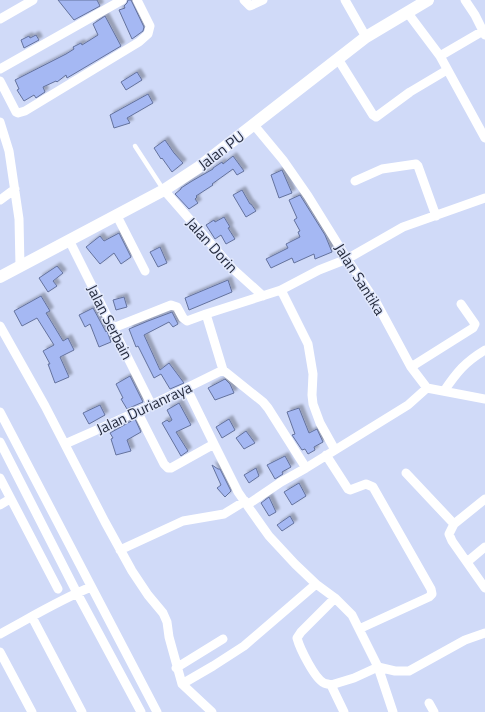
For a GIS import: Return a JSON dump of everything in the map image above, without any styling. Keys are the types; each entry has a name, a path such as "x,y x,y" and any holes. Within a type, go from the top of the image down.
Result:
{"street":[{"path":"0,19 33,0"},
{"path":"0,69 122,0"},
{"path":"0,82 16,112 18,113 25,111 139,42 148,34 150,26 138,0"},
{"path":"244,0 250,6 263,0"},
{"path":"346,0 366,37"},
{"name":"Jalan PU","path":"0,277 164,190 199,167 366,37 428,0"},
{"path":"440,56 484,34 475,15 465,0"},
{"path":"407,12 440,56 485,138"},
{"path":"338,59 376,117 404,96 447,70"},
{"path":"0,122 10,151 19,219 20,266"},
{"name":"Jalan Santika","path":"254,125 283,160 308,196 376,302 411,367 427,388"},
{"path":"355,181 382,169 416,164 436,216"},
{"path":"0,200 15,189"},
{"name":"Jalan Dorin","path":"164,190 233,269 263,296"},
{"path":"113,328 171,305 177,307 183,318 187,321 281,290 319,270 348,259 403,227 485,198"},
{"path":"116,216 145,271"},
{"name":"Jalan Serbain","path":"69,240 151,404"},
{"path":"281,290 308,344 313,374 313,404 320,423 335,450"},
{"path":"411,367 473,328 475,324 462,304"},
{"path":"206,314 223,370 263,402 306,468"},
{"path":"0,326 45,406 120,550 148,595 163,613 167,622 176,668 182,684 212,712"},
{"path":"444,391 456,374 471,358 485,350"},
{"name":"Jalan Durianraya","path":"65,444 223,370"},
{"path":"187,388 238,492 269,536 294,564 316,584 335,598 352,615 378,667 391,711"},
{"path":"120,550 183,521 224,514 246,503 408,405 427,388 485,399"},
{"path":"137,411 160,457 165,466 168,468 175,466 214,444"},
{"path":"0,412 157,712"},
{"path":"0,442 141,712"},
{"path":"326,455 348,489 350,490 366,484 373,487 431,589 432,594 429,597 359,629"},
{"path":"406,473 454,524"},
{"path":"0,478 58,589"},
{"path":"0,506 10,498"},
{"path":"485,499 454,524 449,534 452,541 485,588"},
{"path":"467,562 485,547"},
{"path":"182,684 244,646 316,584"},
{"path":"0,634 77,592 91,587"},
{"path":"335,598 301,632 297,638 299,646 318,678 324,683 331,685 354,678 378,667 395,671 409,671 465,640 485,633"},
{"path":"32,617 82,712"},
{"path":"176,668 223,640"},
{"path":"0,652 32,712"},
{"path":"331,685 344,712"},
{"path":"429,703 434,712"}],"lane":[{"path":"135,146 164,190"}],"building":[{"path":"58,0 97,0 100,6 74,20"},
{"path":"128,0 131,0 144,27 143,31 132,39 119,10 125,8 124,6"},
{"path":"105,16 121,46 67,78 66,75 57,82 56,81 43,87 45,92 36,98 34,95 24,101 17,90 19,89 15,80 66,54 74,49 73,47 81,43 82,45 98,35 93,24"},
{"path":"36,35 39,40 24,48 21,40 29,36 30,38"},
{"path":"137,72 142,80 126,90 121,82"},
{"path":"148,94 153,103 127,118 130,123 114,128 110,115"},
{"path":"165,140 183,163 172,172 154,148"},
{"path":"233,156 244,171 237,175 233,169 196,196 197,197 195,199 198,203 189,209 175,194 181,188 222,162 223,164"},
{"path":"282,170 292,193 279,198 271,175"},
{"path":"242,190 256,211 246,217 233,195"},
{"path":"300,195 325,235 332,252 315,259 314,254 294,263 292,258 271,268 266,259 288,248 286,244 300,237 298,232 300,231 294,220 297,218 289,200"},
{"path":"224,217 230,227 228,228 235,239 226,244 221,235 215,239 206,225 214,220 215,222"},
{"path":"119,233 131,257 121,264 114,253 100,264 86,247 100,236 104,241"},
{"path":"160,247 167,263 158,267 150,252"},
{"path":"57,266 63,273 53,281 57,286 48,292 39,278"},
{"path":"228,280 232,292 189,310 185,298"},
{"path":"41,296 50,311 46,313 63,341 68,338 74,350 60,357 69,377 55,383 48,364 50,364 43,351 54,345 37,318 22,326 14,311"},
{"path":"124,297 127,307 116,310 113,300"},
{"path":"93,308 106,332 107,331 111,342 99,347 90,324 85,327 79,315"},
{"path":"172,312 178,324 173,327 169,322 144,335 160,370 169,363 184,383 170,389 161,374 154,378 138,346 136,347 129,329"},
{"path":"130,376 143,402 127,409 121,399 123,398 116,384"},
{"path":"225,379 230,384 234,393 215,400 208,388"},
{"path":"179,403 191,425 176,432 188,451 181,456 162,423 167,420 169,422 172,420 167,410"},
{"path":"100,405 105,415 89,424 83,413"},
{"path":"299,408 309,433 317,429 323,442 314,447 315,450 308,454 305,449 302,450 292,435 295,434 287,412"},
{"path":"135,419 141,432 127,440 131,451 116,455 111,439 113,438 110,433"},
{"path":"229,419 235,430 222,438 216,427"},
{"path":"246,431 255,443 244,449 236,438"},
{"path":"285,456 291,467 282,472 283,474 275,479 267,465"},
{"path":"212,465 220,469 231,491 225,497 217,488 221,485"},
{"path":"256,468 259,476 249,483 244,475"},
{"path":"299,483 306,496 292,505 284,492"},
{"path":"269,497 276,512 269,516 261,503"},
{"path":"290,516 294,523 282,531 277,525"}]}
